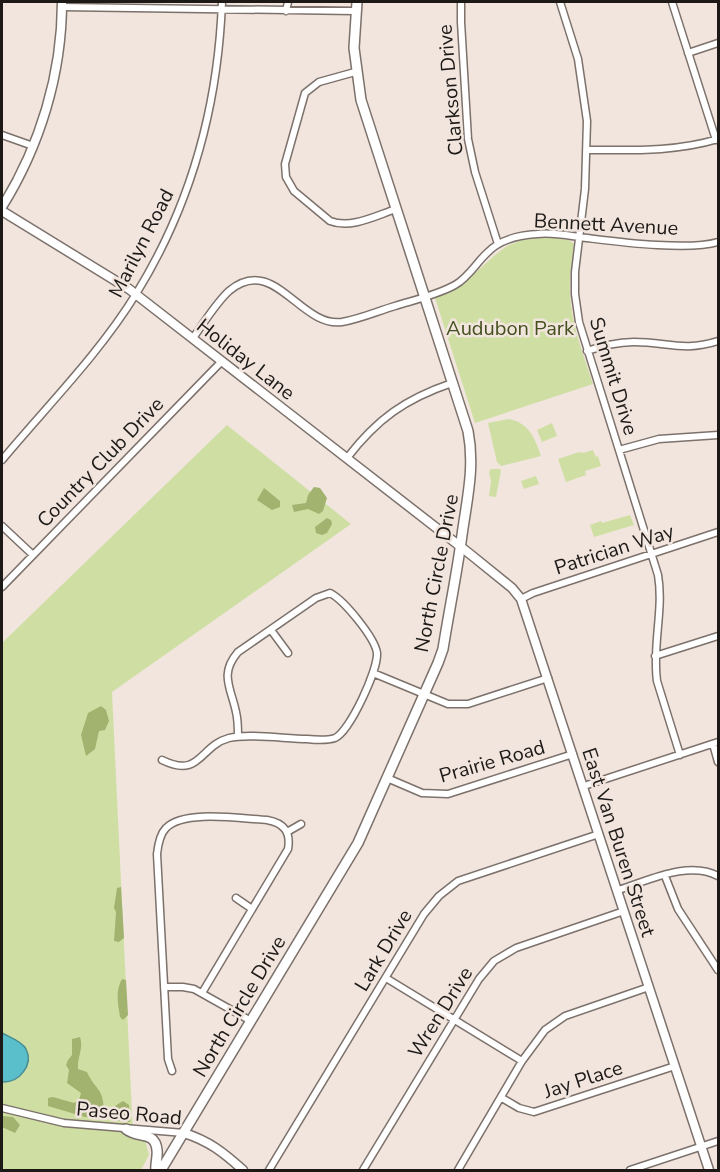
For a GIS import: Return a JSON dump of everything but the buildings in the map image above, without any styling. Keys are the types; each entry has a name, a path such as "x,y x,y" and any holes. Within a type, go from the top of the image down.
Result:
{"main road":[{"name":"North Circle Drive","path":"161,1170 358,843 443,649 461,547 472,465 468,431 365,116 355,72 356,6"},
{"path":"126,1129 147,1135 154,1142 158,1153 156,1170"}],"street":[{"name":"Marilyn Road","path":"2,460 89,358 136,294 170,230 194,173 212,102 219,53 222,2"},
{"path":"286,11 288,2"},
{"name":"Clarkson Drive","path":"461,2 460,22 470,147 475,172 498,244"},
{"name":"Summit Drive","path":"560,2 572,36 582,78 588,150 575,294 579,322 658,575 660,591 655,656 657,681 680,755"},
{"path":"588,150 667,150 717,140 672,2"},
{"path":"2,209 18,180 43,121 56,70 62,4 286,11 356,6"},
{"path":"688,52 718,43"},
{"path":"355,72 319,82 305,93 286,158 286,177 294,191 336,224 356,222 396,209"},
{"path":"2,135 33,146"},
{"name":"Holiday Lane","path":"2,209 136,294 461,547"},
{"name":"Bennett Avenue","path":"193,338 227,293 246,282 268,283 283,291 317,317 336,322 424,297 459,282 487,252 498,244 522,236 538,234 692,246 718,242"},
{"path":"587,351 624,342 681,347 700,346 718,341"},
{"name":"Country Club Drive","path":"2,587 222,361"},
{"path":"347,458 366,434 398,408 423,393 452,383"},
{"path":"619,450 659,439 718,435"},
{"path":"2,526 33,555"},
{"name":"Patrician Way","path":"521,598 718,532"},
{"name":"East Van Buren Street","path":"461,547 521,598 709,1170"},
{"path":"162,760 174,766 189,765 224,740 238,736 322,740 335,737 349,724 373,673 377,653 372,640 343,602 330,590 238,652 229,666 227,679 236,711 238,736"},
{"path":"270,630 288,653"},
{"path":"655,656 718,636"},
{"path":"373,673 448,704 468,704 548,678"},
{"path":"584,786 716,743 718,762"},
{"name":"Prairie Road","path":"387,778 422,793 448,794 573,754"},
{"path":"172,1071 168,1059 157,854 160,839 166,828 178,820 192,817 267,820 279,823 289,837 288,849 201,993"},
{"path":"287,832 301,824"},
{"name":"Lark Drive","path":"269,1170 429,905 458,881 599,834"},
{"path":"618,890 691,870 718,876"},
{"path":"665,876 678,909 718,970"},
{"path":"236,898 252,909"},
{"name":"Wren Drive","path":"363,1170 479,979 494,961 531,941 624,911"},
{"name":"Jay Place","path":"386,978 522,1061"},
{"path":"164,987 183,987 201,993 251,1021"},
{"path":"458,1170 522,1061 545,1030 554,1022 575,1012 649,987"},
{"name":"Jay Place","path":"502,1098 519,1108 534,1112 675,1066"},
{"name":"Paseo Road","path":"2,1108 64,1123 184,1133 202,1139 221,1150 243,1170"},
{"path":"630,1170 718,1141"}],"green space":[{"name":"Audubon Park","path":"546,237 569,240 574,244 570,280 571,304 578,338 593,384 475,423 435,298 461,286 507,246 522,240"},
{"path":"509,419 522,424 530,432 541,456 501,466 497,462 488,423"},
{"path":"552,423 557,436 542,442 537,430"},
{"path":"227,425 351,524 112,692 133,1134 144,1136 149,1155 141,1170 2,1170 2,643"},
{"path":"593,450 601,466 585,471 586,475 566,482 558,459"},
{"path":"491,469 501,471 496,497 489,496"},
{"path":"536,476 539,484 524,489 521,481"},
{"path":"314,487 320,488 327,498 323,511 319,514 308,509 294,512 292,505 306,503"},
{"path":"264,488 280,501 280,507 272,510 257,500"},
{"path":"630,515 634,525 594,537 590,525"},
{"path":"327,518 332,524 327,533 322,535 316,533 315,527"},
{"path":"101,706 106,710 109,721 105,730 99,731 95,749 86,756 81,735 88,713"},
{"path":"121,887 124,938 119,942 114,941 116,912 114,908 117,888"},
{"path":"122,979 126,980 128,1015 123,1020 120,1017 118,998 118,988"},
{"path":"80,1037 78,1069 87,1072 100,1093 104,1110 110,1118 85,1117 48,1106 48,1098 53,1097 74,1103 79,1100 81,1093 67,1083 69,1070 66,1065 72,1055 72,1039"},
{"path":"123,1101 129,1105 130,1122 112,1120 115,1106"},
{"path":"2,1116 13,1117 20,1125 15,1133 2,1127"}],"water":[{"path":"2,1033 24,1046 28,1055 23,1072 8,1082 2,1082"}]}
